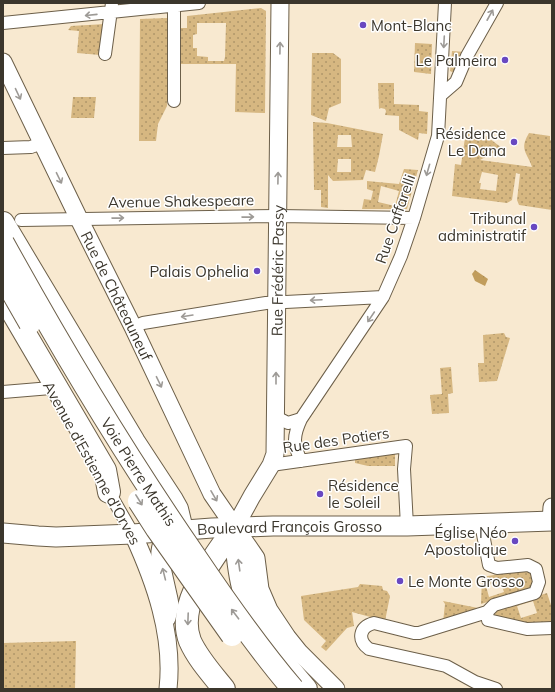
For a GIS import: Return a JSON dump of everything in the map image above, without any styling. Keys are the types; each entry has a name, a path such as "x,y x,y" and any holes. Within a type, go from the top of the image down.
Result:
{"highway":[{"path":"12,222 126,429 177,509 175,530 194,549 199,557 201,567 198,582 188,612 188,631 190,641 202,662 224,689"},
{"name":"Voie Pierre Mathis","path":"3,243 46,320 122,446 163,510 227,604 279,673 293,689"},
{"name":"Voie Pierre Mathis","path":"3,276 157,529 214,611 272,689"},
{"path":"3,296 106,470 109,492"},
{"path":"198,582 235,527"},
{"path":"235,527 244,590 252,611 268,640 306,689"}],"main road":[{"name":"Boulevard François Grosso","path":"3,532 56,537 293,525 407,526 481,524 552,516"}],"street":[{"path":"3,24 111,8 199,3"},
{"name":"Rue Frédéric Passy","path":"235,527 252,496 272,466 275,454 280,3"},
{"name":"Rue Caffarelli","path":"301,461 295,448 294,440 296,430 301,419 383,297 401,256 414,218 438,136 445,3"},
{"path":"441,95 456,82 467,56 496,3"},
{"path":"174,4 174,101"},
{"path":"105,54 111,8"},
{"name":"Rue de Châteauneuf","path":"3,62 133,327 212,494 256,558 260,589 269,610 299,652 336,689"},
{"path":"3,148 31,147 42,143"},
{"name":"Avenue Shakespeare","path":"12,222 79,219 278,216 414,218"},
{"path":"133,327 143,323 277,302 383,297"},
{"name":"Avenue d'Estienne d'Orves","path":"3,308 133,534 146,563 165,626 170,669 168,689"},
{"path":"3,392 50,388"},
{"path":"276,417 288,423 301,419"},
{"name":"Rue des Potiers","path":"272,466 406,446 404,470 407,526"},
{"path":"481,524 489,565 498,568 528,565 536,569 539,582 535,593 494,605 487,612 419,633 374,623 368,625 361,633 364,646 369,649 437,663 446,666 475,682 496,689"},
{"name":"Avenue d'Estienne d'Orves","path":"165,626 170,605 160,553 162,542 175,530"},
{"path":"487,612 488,620 527,629 552,628"}],"shaded area":[{"path":"261,8 266,11 265,113 235,112 236,64 181,64 181,28 187,28 187,16","holes":["197,23 226,23 224,61 208,61 208,57 197,56 197,48 193,48 193,35 197,34"]},
{"path":"167,18 167,106 158,124 156,141 139,141 140,19"},
{"path":"105,24 100,55 77,53 79,31 68,30 71,26"},
{"path":"415,43 432,44 431,74 414,72"},
{"path":"452,51 465,52 455,71 452,72 450,71"},
{"path":"312,53 333,53 341,59 341,103 329,108 326,121 311,115"},
{"path":"378,83 394,83 394,104 419,105 419,111 428,112 427,134 419,133 418,140 399,130 399,116 385,115 385,109 379,109"},
{"path":"73,97 96,97 94,118 71,118"},
{"path":"313,122 327,123 383,134 375,172 366,170 363,180 333,181 328,175 328,208 321,207 321,190 314,190","holes":["338,135 351,135 352,147 337,147","338,159 351,159 351,172 337,172"]},
{"path":"466,131 482,133 502,148 480,160 532,167 524,147 529,133 550,136 550,140 552,141 552,210 519,205 517,200 520,174 516,173 512,200 507,203 452,196 455,164 461,165","holes":["482,172 498,175 496,191 480,189 481,183 479,183"]},
{"path":"404,169 418,170 407,209 362,209 364,199 371,200 373,191 367,189 367,181 399,184","holes":["381,186 399,191 395,206 378,202"]},
{"path":"504,333 506,337 510,338 497,381 479,382 478,363 484,363 483,335"},
{"path":"451,367 453,393 448,394 449,413 432,414 430,395 442,394 440,368"},
{"path":"390,450 395,454 395,466 368,466 355,463 355,455"},
{"path":"524,570 534,575 532,588 481,604 482,577","holes":["500,581 504,592 489,597 486,586"]},
{"path":"360,584 382,586 383,590 387,591 390,596 385,621 352,612 354,626 347,628 326,651 321,647 326,641 304,620 301,596 358,587"},
{"path":"547,593 552,608 552,624 532,625 496,617 496,610","holes":["533,601 537,613 521,618 517,606"]},
{"path":"443,601 478,608 443,622 445,604"},
{"path":"76,641 75,689 3,689 3,643"}],"water":[{"path":"475,270 488,279 485,286 475,281 472,274"}],"place":[{"name":"Mont-Blanc","path":"363,25"},
{"name":"Le Palmeira","path":"505,60"},
{"name":"Résidence Le Dana","path":"514,142"},
{"name":"Tribunal administratif","path":"534,227"},
{"name":"Palais Ophelia","path":"257,271"},
{"name":"Résidence le Soleil","path":"320,494"},
{"name":"Église Néo Apostolique","path":"515,541"},
{"name":"Le Monte Grosso","path":"400,581"}]}
